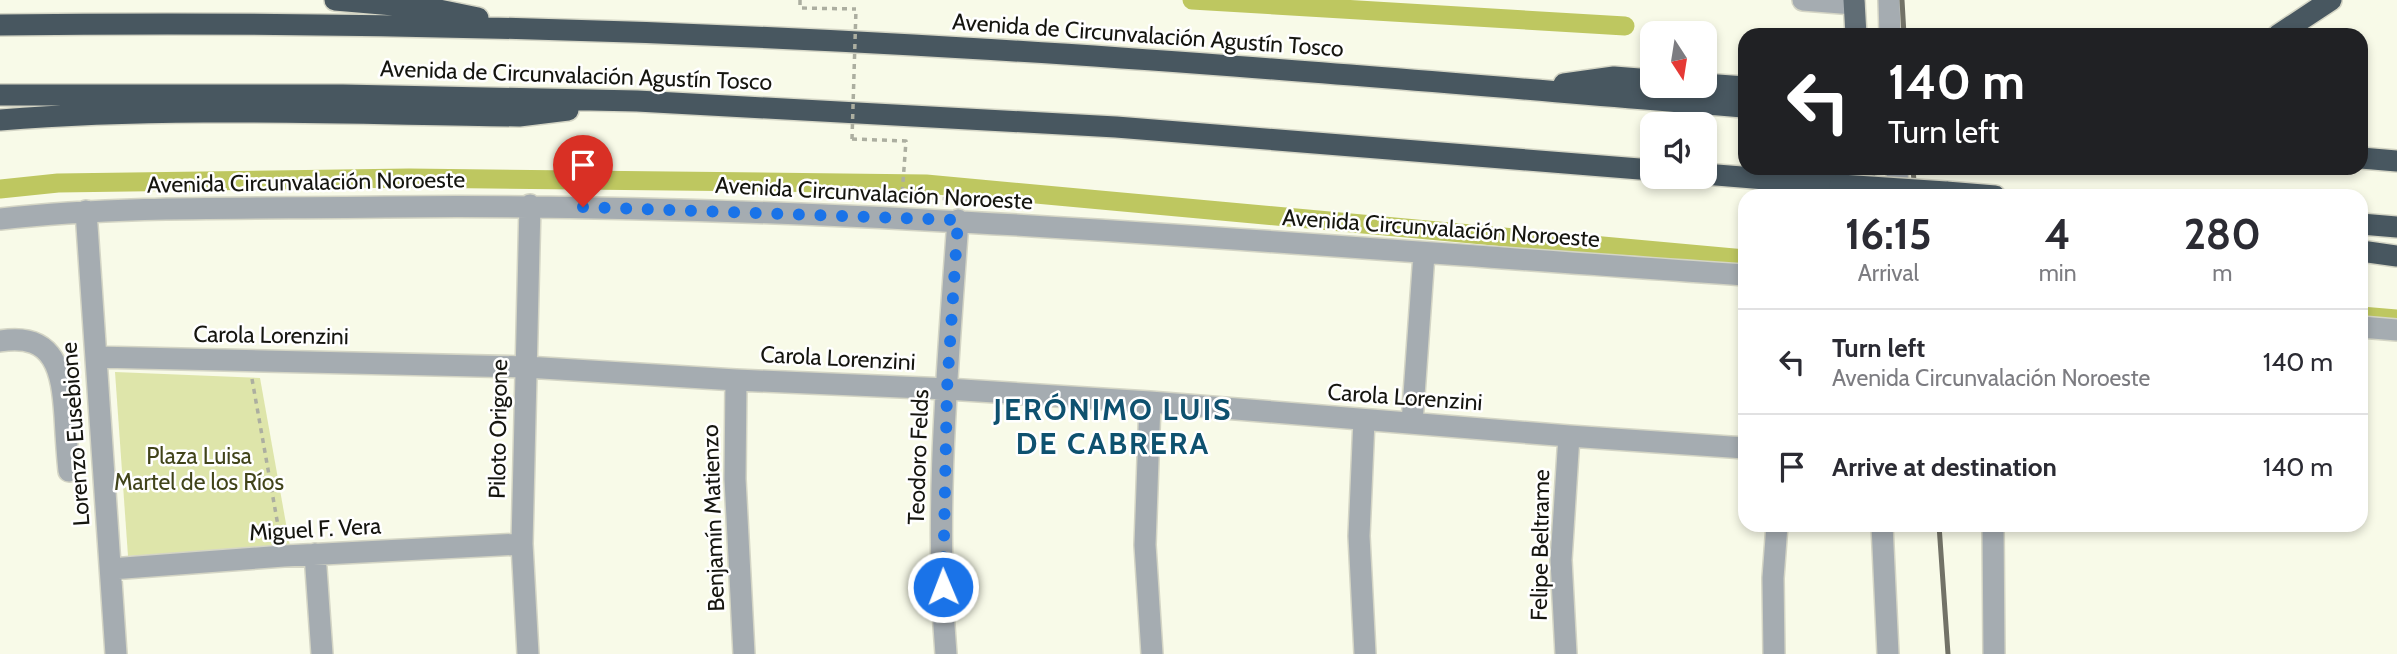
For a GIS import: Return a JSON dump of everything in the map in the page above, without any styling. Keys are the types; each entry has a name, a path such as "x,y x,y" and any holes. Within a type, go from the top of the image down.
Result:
{"highway":[{"path":"335,0 429,8 531,29"},
{"path":"2289,28 2331,0"},
{"name":"Avenida de Circunvalación Agustín Tosco","path":"0,25 325,25 531,29 918,45 1738,106"},
{"path":"1521,90 1614,77 1640,79"},
{"path":"1717,85 1738,86"},
{"name":"Avenida de Circunvalación Agustín Tosco","path":"0,95 342,95 636,101 1116,127 1640,169"},
{"path":"0,120 91,114 189,112 519,116 636,101"},
{"path":"2368,159 2397,161"},
{"path":"1717,175 1900,189"},
{"path":"2368,225 2397,227"},
{"path":"2368,252 2397,256"}],"main road":[{"path":"1854,2 1856,28"}],"street":[{"path":"1803,0 1854,2"},
{"path":"1889,0 1890,28"},
{"name":"Avenida Circunvalación Noroeste","path":"0,219 86,211 530,205 958,220 1738,275"},
{"name":"Piloto Origone","path":"528,654 522,544 530,205"},
{"name":"Lorenzo Eusebione","path":"86,211 116,654"},
{"name":"Teodoro Felds","path":"946,654 942,552 947,389 958,220"},
{"path":"1412,423 1424,254"},
{"path":"2368,328 2397,330"},
{"path":"0,341 14,339 33,342 45,349 60,370 69,471"},
{"name":"Carola Lorenzini","path":"96,357 526,367 947,389 1738,448"},
{"name":"Benjamín Matienzo","path":"736,380 736,479 744,654"},
{"path":"1150,402 1145,545 1152,654"},
{"path":"1364,420 1359,536 1365,654"},
{"name":"Felipe Beltrame","path":"1566,654 1561,559 1569,436"},
{"path":"1774,654 1773,578 1776,532"},
{"path":"1882,532 1888,654"},
{"path":"1993,532 1994,654"},
{"name":"Miguel F. Vera","path":"111,569 316,554 522,544"},
{"path":"316,554 322,654"}],"path":[{"path":"800,0 800,8 856,9 852,139 906,141 902,196 980,201"},
{"path":"249,361 284,556"}],"green space":[{"name":"Plaza Luisa Martel de los Ríos","path":"115,372 260,378 290,546 128,556"}],"waterway":[{"path":"1192,0 1625,26"},
{"path":"0,189 58,183 409,178 926,184 1738,258"},
{"path":"2368,317 2397,319"}],"railway":[{"path":"1902,0 1904,28"},
{"path":"1914,175 1914,189"},
{"path":"1939,532 1948,654"}],"district":[{"name":"JERÓNIMO LUIS DE CABRERA","path":"1113,427"}],"route":[{"path":"583,207 958,220 947,389 943,587"}]}
